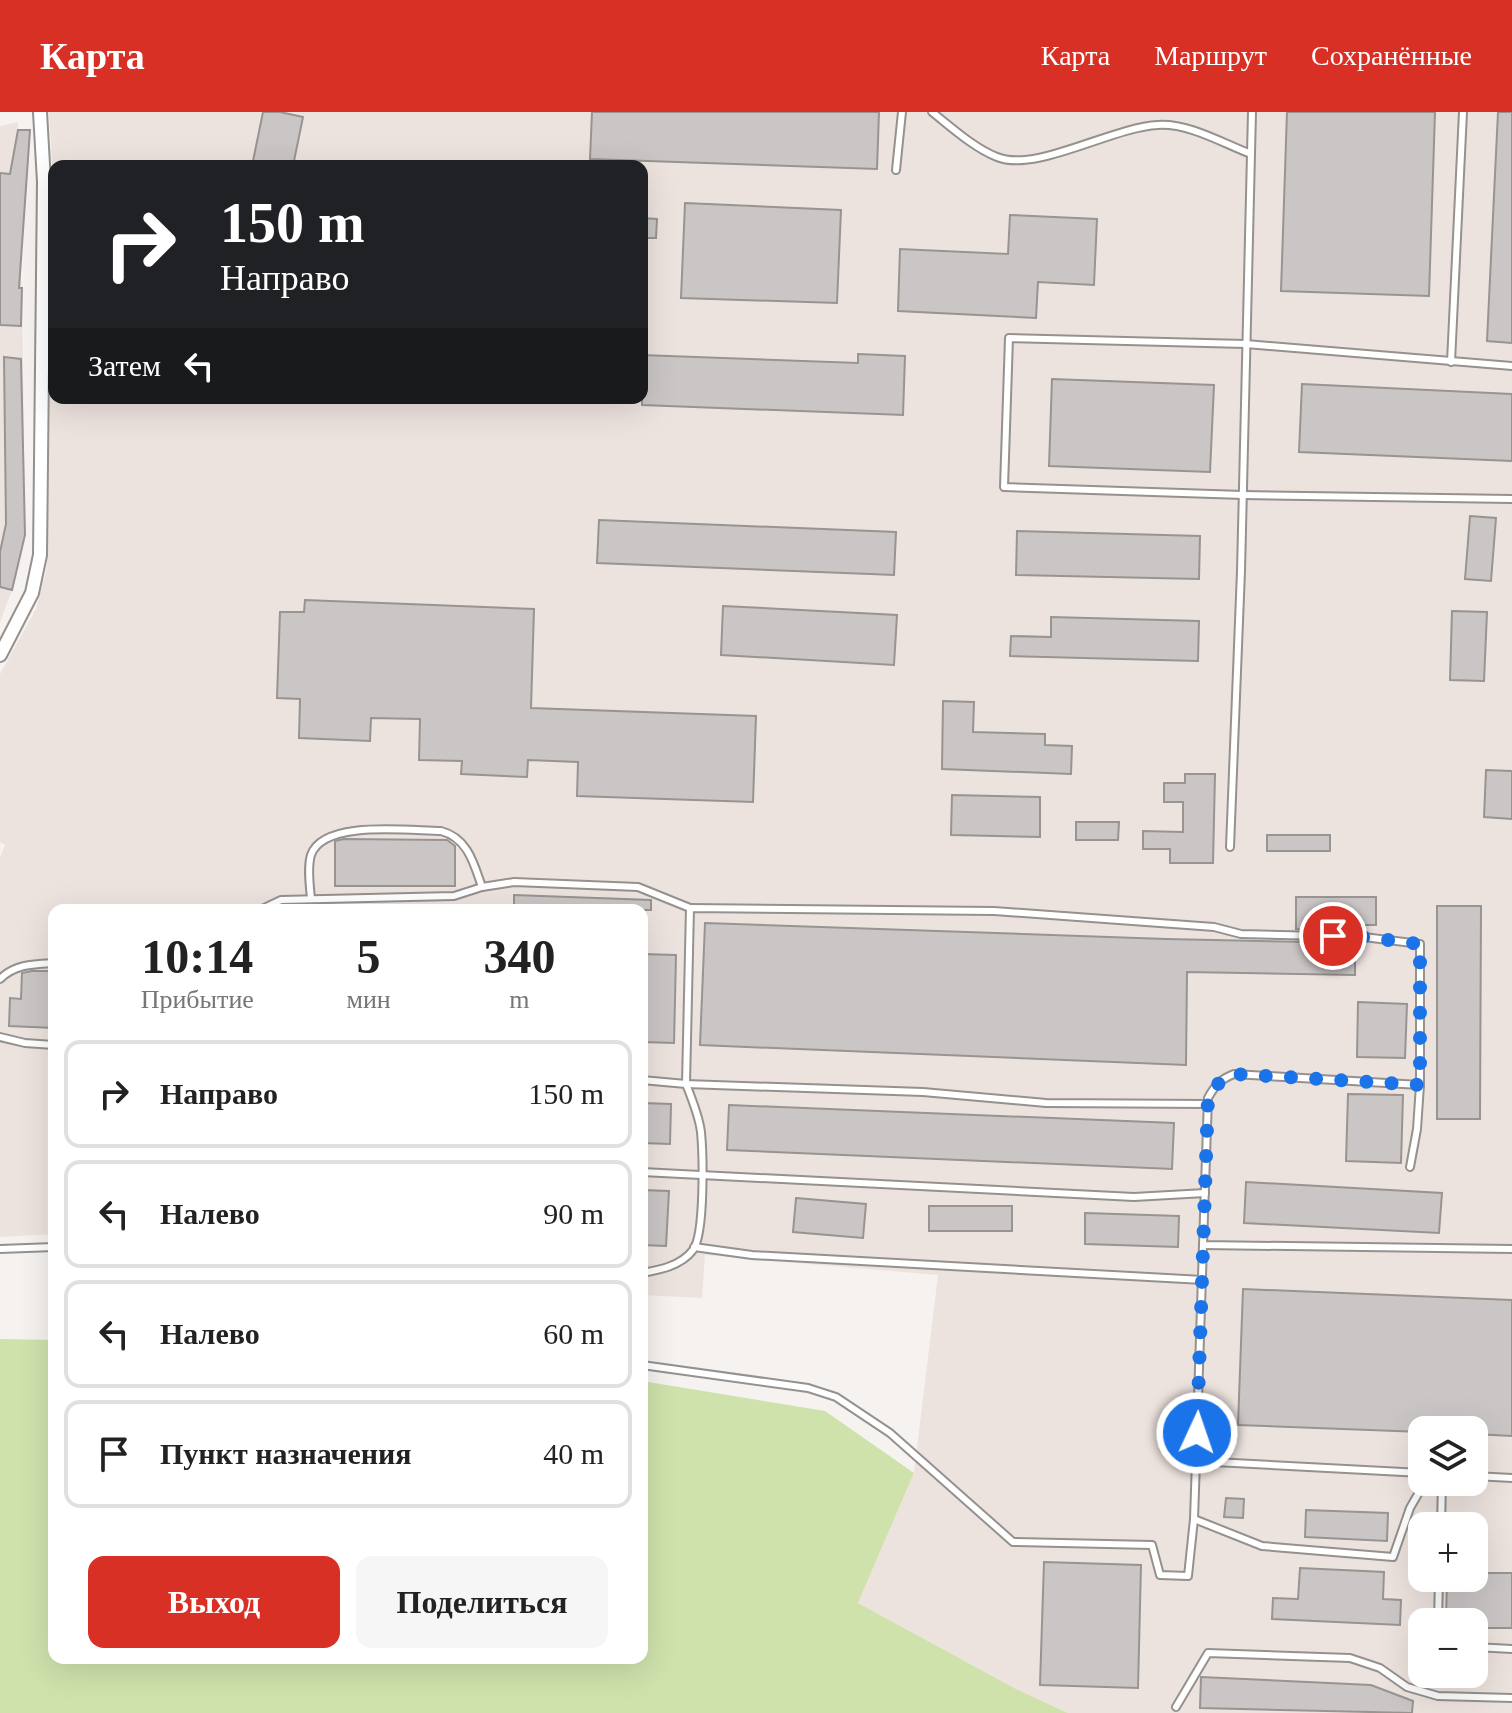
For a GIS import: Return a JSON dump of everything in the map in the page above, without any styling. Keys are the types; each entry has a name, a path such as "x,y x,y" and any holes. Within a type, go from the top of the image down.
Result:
{"street":[{"path":"0,655 32,593 40,555 44,182 40,112"}],"lane":[{"path":"896,170 902,112"},
{"path":"932,112 997,157 1013,161 1033,159 1119,131 1161,124 1201,134 1251,154"},
{"path":"1230,847 1243,495 1252,112"},
{"path":"1451,362 1463,112"},
{"path":"1512,366 1246,344 1009,338 1004,487 1512,499"},
{"path":"311,899 311,854 317,844 345,831 441,831 452,834 467,849 482,887"},
{"path":"273,904 281,900 454,896 482,887 514,882 638,887 690,908 994,911 1200,925 1241,934 1364,937 1420,944 1420,1085 1410,1167"},
{"path":"648,1272 682,1260 699,1239 701,1131 686,1084 690,908"},
{"path":"0,979 8,971 29,964 48,963"},
{"path":"0,1037 48,1045"},
{"path":"648,1366 808,1388 836,1397 890,1433 1013,1542 1152,1545 1160,1575 1188,1576 1194,1519 1208,1104 1213,1088 1222,1079 1234,1074 1420,1085"},
{"path":"648,1081 923,1092 1046,1103 1208,1104"},
{"path":"648,1172 1134,1197 1205,1193"},
{"path":"1203,1245 1512,1249"},
{"path":"0,1249 48,1247"},
{"path":"694,1247 798,1258 1203,1280"},
{"path":"1196,1461 1408,1472"},
{"path":"1488,1477 1512,1478"},
{"path":"1194,1519 1262,1546 1393,1557 1417,1496"},
{"path":"1488,1648 1512,1649"},
{"path":"1176,1707 1208,1653 1350,1658 1380,1668 1407,1687 1438,1696 1512,1698"}],"shaded area":[{"path":"49,112 1512,112 1512,1713 1068,1713 1016,1689 858,1603 914,1473 938,1275 705,1255 702,1298 648,1295 648,904 48,904 48,1234 0,1237 0,858 5,845 0,842 0,674 36,609 47,567 50,404 648,404 648,160 52,160"},
{"path":"18,122 18,129 30,130 20,272 25,535 12,590 0,622 0,126"}],"green space":[{"path":"0,1339 48,1340 48,1664 648,1664 648,1382 825,1411 914,1473 858,1603 1016,1689 1068,1713 0,1713"}],"building":[{"path":"263,112 303,117 294,160 253,160"},
{"path":"592,112 879,112 877,169 590,159"},
{"path":"1287,112 1435,112 1429,296 1281,291"},
{"path":"1498,112 1512,112 1512,343 1487,341"},
{"path":"18,130 30,130 19,288 22,288 21,326 0,325 0,173 10,174"},
{"path":"685,203 841,210 837,303 681,298"},
{"path":"1010,215 1097,219 1094,285 1038,282 1036,318 898,311 900,249 1008,254"},
{"path":"648,218 657,219 656,238 648,238"},
{"path":"858,354 905,356 903,415 642,405 648,404 648,355 858,363"},
{"path":"4,357 21,359 25,535 12,590 0,587 0,552 6,524"},
{"path":"1052,379 1214,385 1210,472 1049,466"},
{"path":"1302,384 1512,394 1512,461 1299,452"},
{"path":"1470,516 1496,518 1491,581 1465,579"},
{"path":"599,520 896,532 894,575 597,563"},
{"path":"1017,531 1200,536 1199,579 1016,575"},
{"path":"305,600 534,609 531,708 756,716 753,802 577,796 578,762 528,760 527,777 461,774 462,761 419,760 420,719 371,718 370,741 299,738 300,699 277,698 280,612 304,612"},
{"path":"723,606 897,615 894,665 721,655"},
{"path":"1452,611 1487,612 1484,681 1450,680"},
{"path":"1051,617 1199,621 1198,661 1010,656 1011,636 1051,637"},
{"path":"943,701 974,702 973,732 1045,734 1045,745 1072,746 1071,774 942,769"},
{"path":"1486,770 1512,771 1512,819 1484,817"},
{"path":"1185,774 1215,774 1213,863 1170,863 1170,849 1143,849 1143,831 1183,832 1183,802 1164,802 1164,783 1185,783"},
{"path":"952,795 1040,797 1040,837 951,835"},
{"path":"1076,822 1119,822 1118,840 1076,840"},
{"path":"1267,835 1330,835 1330,851 1267,851"},
{"path":"447,840 455,846 455,886 335,886 335,841"},
{"path":"514,895 651,900 651,910 648,910 648,904 514,904"},
{"path":"1296,897 1376,897 1376,925 1356,925 1356,931 1296,929"},
{"path":"1437,906 1481,906 1480,1119 1437,1119"},
{"path":"705,923 1355,943 1355,975 1187,972 1186,1065 700,1045"},
{"path":"648,954 676,955 674,1043 648,1042"},
{"path":"48,971 48,1028 9,1026 10,998 21,999 22,973"},
{"path":"1358,1002 1407,1004 1405,1058 1357,1057"},
{"path":"1348,1094 1403,1095 1401,1163 1346,1161"},
{"path":"648,1103 671,1104 670,1144 648,1143"},
{"path":"729,1105 1174,1123 1172,1169 727,1150"},
{"path":"1246,1182 1442,1193 1439,1233 1244,1223"},
{"path":"648,1190 669,1191 666,1246 648,1245"},
{"path":"796,1198 866,1204 863,1238 793,1232"},
{"path":"929,1206 1012,1206 1012,1231 929,1231"},
{"path":"1085,1213 1179,1216 1178,1247 1085,1244"},
{"path":"1243,1289 1512,1300 1512,1436 1488,1435 1488,1416 1408,1416 1408,1431 1238,1425"},
{"path":"1226,1498 1244,1499 1243,1518 1224,1517"},
{"path":"1306,1510 1388,1513 1387,1541 1305,1537"},
{"path":"1044,1562 1141,1565 1138,1688 1040,1685"},
{"path":"1300,1568 1384,1572 1383,1599 1401,1600 1400,1625 1272,1619 1273,1598 1298,1599"},
{"path":"1488,1573 1512,1573 1512,1628 1488,1628 1488,1608 1446,1608 1447,1592 1488,1592"},
{"path":"1201,1677 1371,1685 1413,1701 1412,1713 1200,1708"}],"route":[{"path":"1197,1433 1208,1098 1213,1088 1222,1079 1234,1074 1420,1085 1420,944 1333,936"}]}
